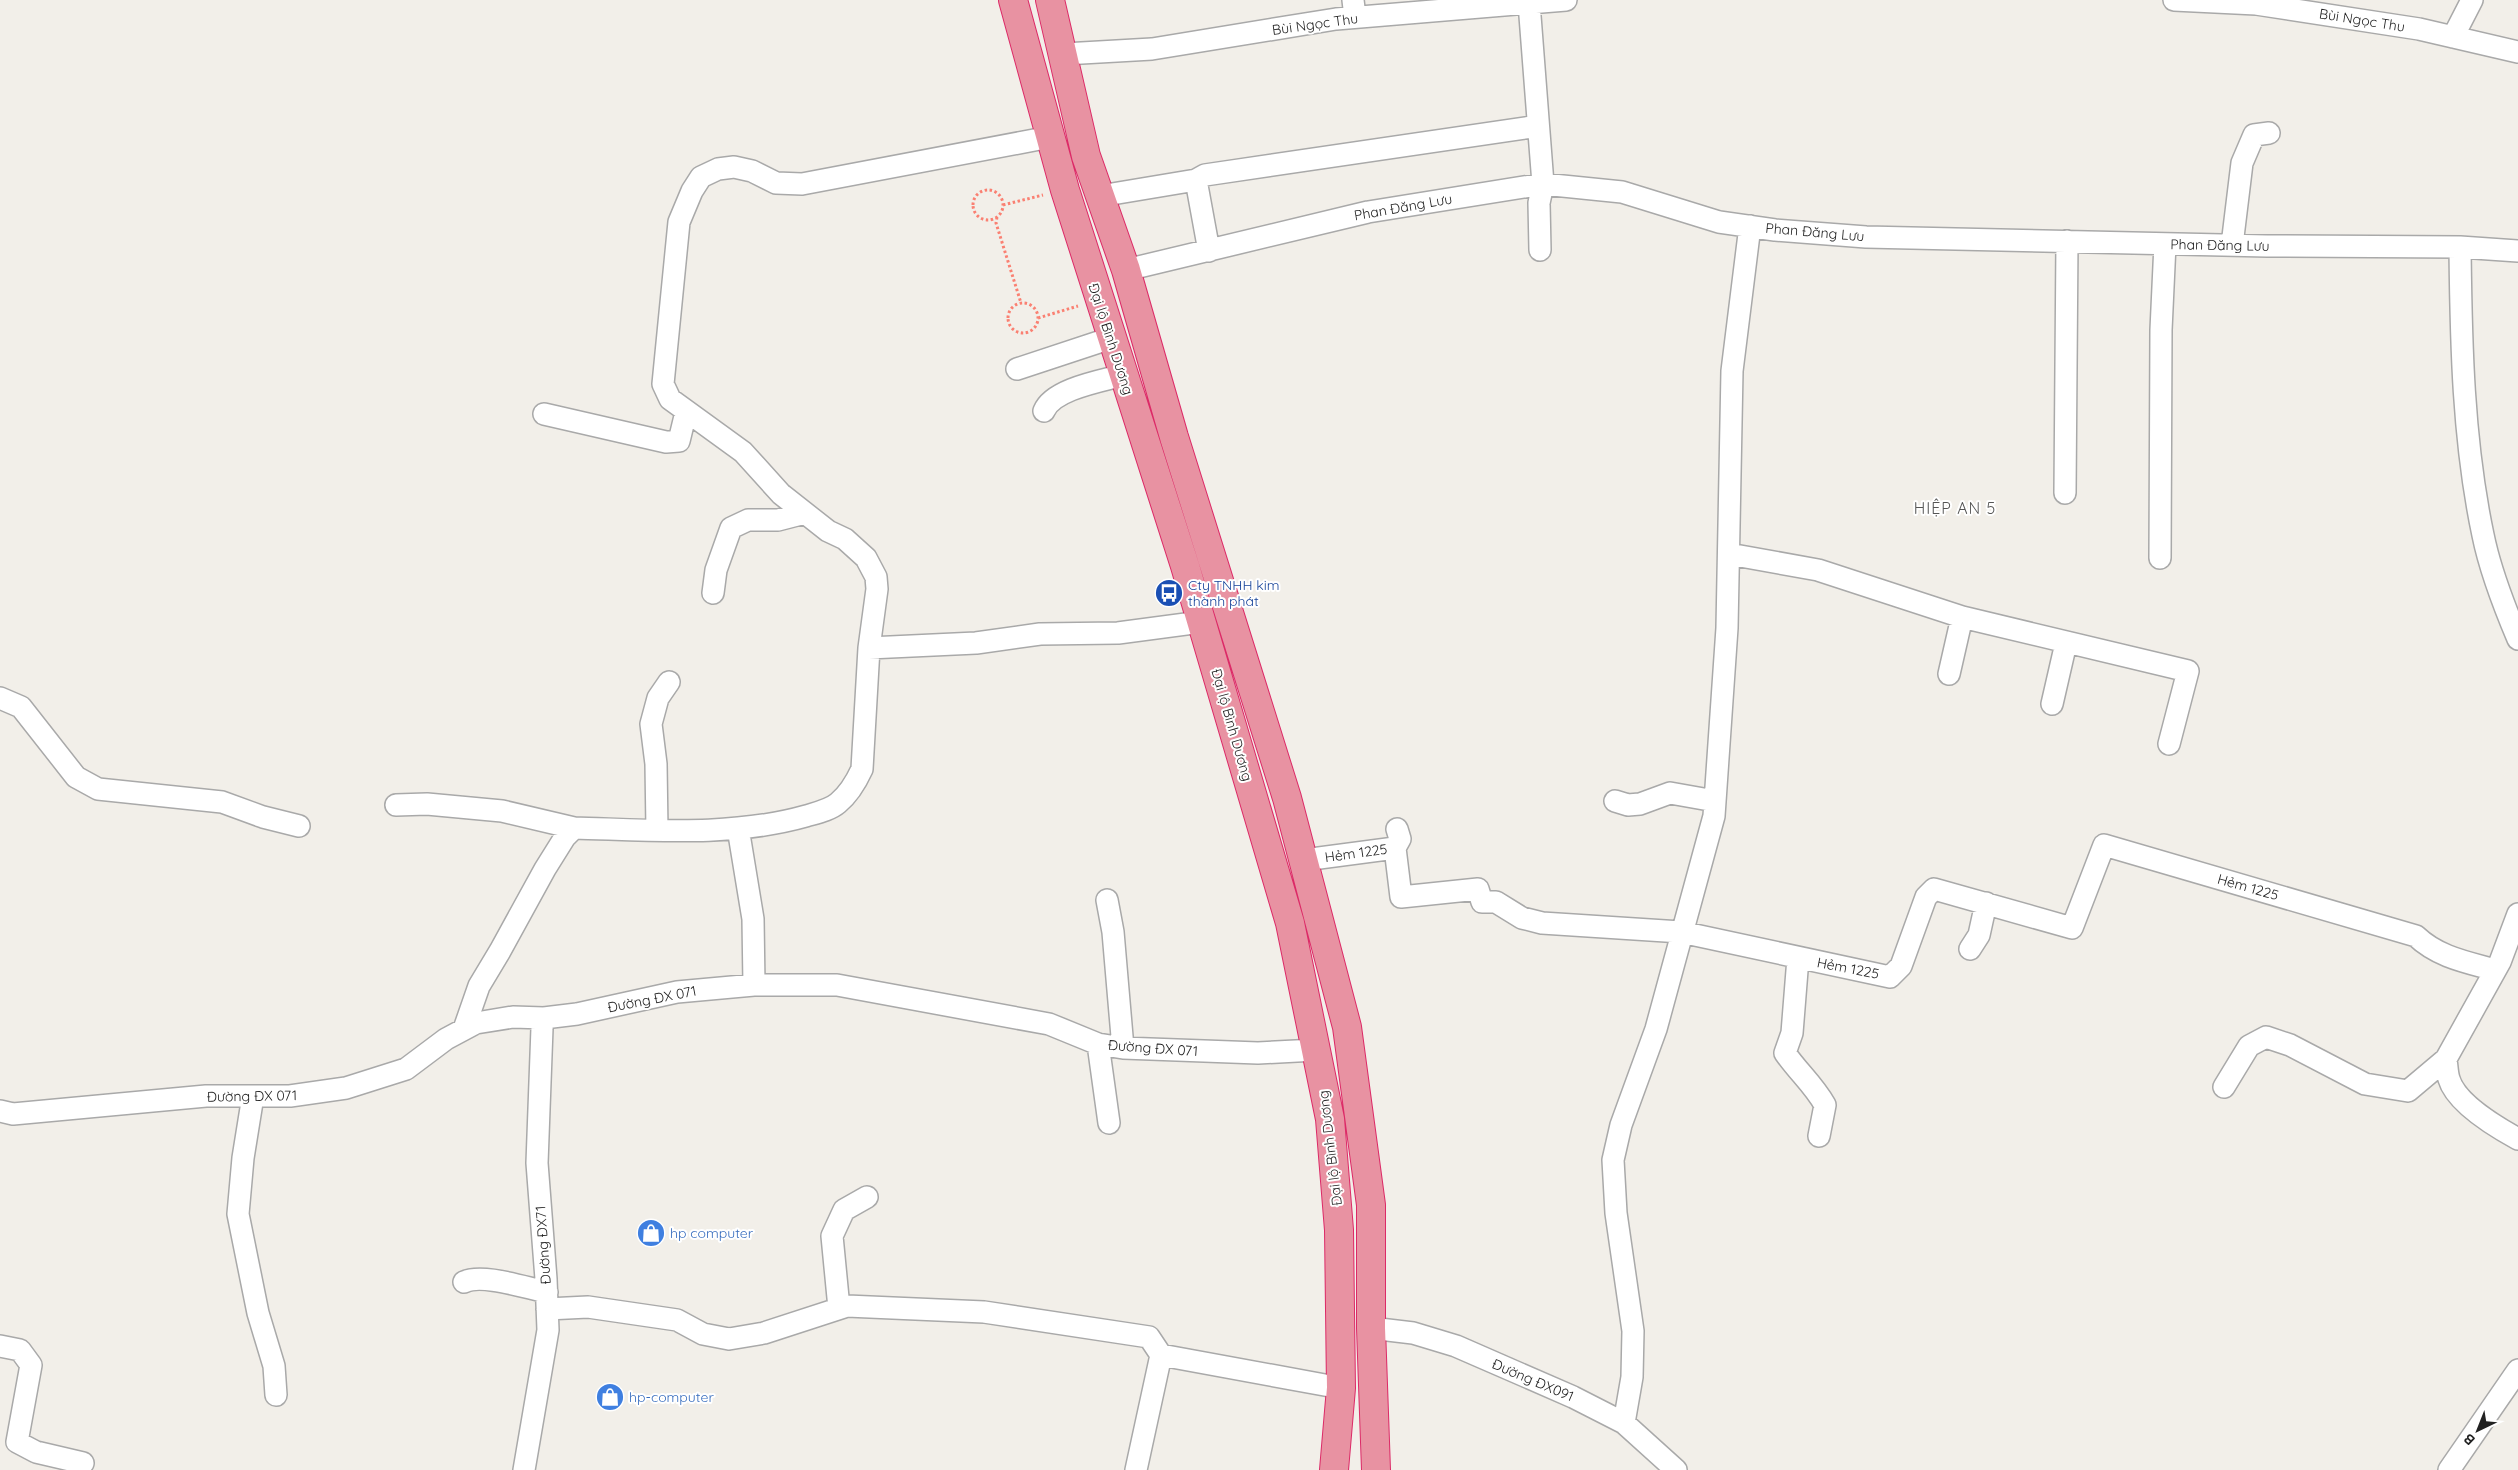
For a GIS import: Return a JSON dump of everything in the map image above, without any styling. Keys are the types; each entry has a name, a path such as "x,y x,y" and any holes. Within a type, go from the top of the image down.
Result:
{"highway":[{"name":"Đại lộ Bình Dương","path":"1013,0 1065,190 1201,622 1290,923 1330,1119 1339,1230 1340,1388 1334,1470"},
{"path":"1050,0 1086,156 1126,270 1174,437 1287,798 1348,1027 1371,1205 1371,1328 1376,1470"}],"street":[{"name":"Bùi Ngọc Thu","path":"1064,54 1152,49 1354,9 1566,0"},
{"name":"Bùi Ngọc Thu","path":"2174,0 2256,2 2419,29 2518,52"},
{"path":"2453,37 2472,0"},
{"path":"1528,3 1543,184 1539,203 1540,250"},
{"path":"1100,196 1196,180 1205,174 1538,126"},
{"path":"2232,245 2242,163 2254,136 2268,133"},
{"path":"396,805 427,804 502,811 574,828 657,830 738,828 787,821 819,812 837,804 854,786 862,769 869,648 877,589 876,577 866,558 845,539 828,531 782,494 743,452 670,400 663,384 679,222 692,191 701,177 718,169 734,167 752,171 776,183 802,184 1050,137"},
{"path":"1196,180 1208,251"},
{"name":"Phan Đăng Lưu","path":"1126,270 1368,212 1543,184 1622,192 1720,222 1866,237 2165,244 2460,247 2518,251"},
{"path":"1624,1423 1632,1377 1633,1331 1616,1213 1613,1160 1621,1125 1656,1029 1714,816 1728,628 1732,371 1750,226"},
{"path":"2065,492 2067,241"},
{"path":"2160,558 2161,330 2165,244"},
{"path":"2460,247 2461,325 2467,436 2483,536 2506,612 2518,639"},
{"path":"1017,369 1111,338"},
{"path":"1044,411 1052,399 1069,391 1123,375"},
{"path":"544,414 666,442 679,440 686,412"},
{"path":"713,593 716,570 731,528 748,520 778,520 805,513"},
{"path":"1729,554 1818,570 1962,617 2188,671 2169,744"},
{"path":"1949,674 1962,617"},
{"path":"869,648 976,643 1040,634 1118,632 1201,622"},
{"path":"2052,704 2066,643"},
{"path":"657,830 656,764 651,724 658,698 669,682"},
{"path":"0,697 21,707 76,777 98,789 222,802 263,817 299,826"},
{"path":"1615,801 1628,805 1640,804 1670,793 1715,801"},
{"path":"464,1030 478,986 509,936 545,869 565,837 574,828"},
{"path":"738,828 752,919 754,984"},
{"name":"Hẻm 1225","path":"1304,860 1396,839 1401,897 1478,889 1482,902 1496,902 1522,918 1542,923 1681,932 1890,977 1901,966 1926,897 1934,889 2072,928 2104,845 2416,936 2428,947 2454,959 2495,970"},
{"path":"1106,900 1113,932 1123,1048"},
{"path":"1970,950 1980,936 1986,903"},
{"path":"2224,1087 2249,1046 2266,1037 2290,1045 2365,1084 2408,1091 2446,1059 2495,970 2518,914"},
{"path":"1798,958 1792,1033 1785,1053 1799,1074 1814,1085 1825,1106 1819,1136"},
{"name":"Đường ĐX 071","path":"0,1111 13,1114 206,1096 290,1096 346,1088 406,1069 446,1039 476,1023 513,1017 544,1018 577,1014 677,992 754,984 837,985 1049,1024 1098,1044 1123,1048 1258,1053 1316,1050"},
{"name":"Đường ĐX71","path":"524,1470 548,1330 537,1164 542,1028 544,1018"},
{"path":"1098,1044 1109,1123"},
{"path":"2446,1059 2449,1079 2457,1094 2481,1116 2518,1139"},
{"path":"253,1096 243,1158 238,1214 258,1313 274,1366 276,1395"},
{"path":"839,1308 832,1236 844,1210 866,1197"},
{"path":"464,1282 470,1279 486,1280 547,1300 677,1320 703,1334 729,1339 764,1334 848,1306 984,1312 1149,1337 1161,1355 1340,1388"},
{"name":"Đường ĐX091","path":"1371,1328 1413,1333 1456,1346 1573,1397 1624,1423 1676,1470"},
{"path":"0,1346 20,1350 31,1365 17,1442 36,1452 84,1462"},
{"path":"1136,1470 1161,1355"},
{"path":"2449,1470 2518,1370"}],"path":[{"path":"997,216 984,219 974,211 974,198 979,192 992,190 1002,198 1003,205 997,216 996,223 1020,303"},
{"path":"1003,205 1065,190"},
{"path":"1038,318 1098,299"},
{"path":"1020,303 1033,307 1038,318 1037,325 1026,333 1014,329 1010,324 1010,311 1020,303"}],"place":[{"name":"Cty TNHH kim thành phát","path":"1169,593"},
{"name":"hp computer","path":"651,1233"},
{"name":"hp-computer","path":"610,1397"}],"district":[{"name":"HIỆP AN 5","path":"1955,508"}]}
